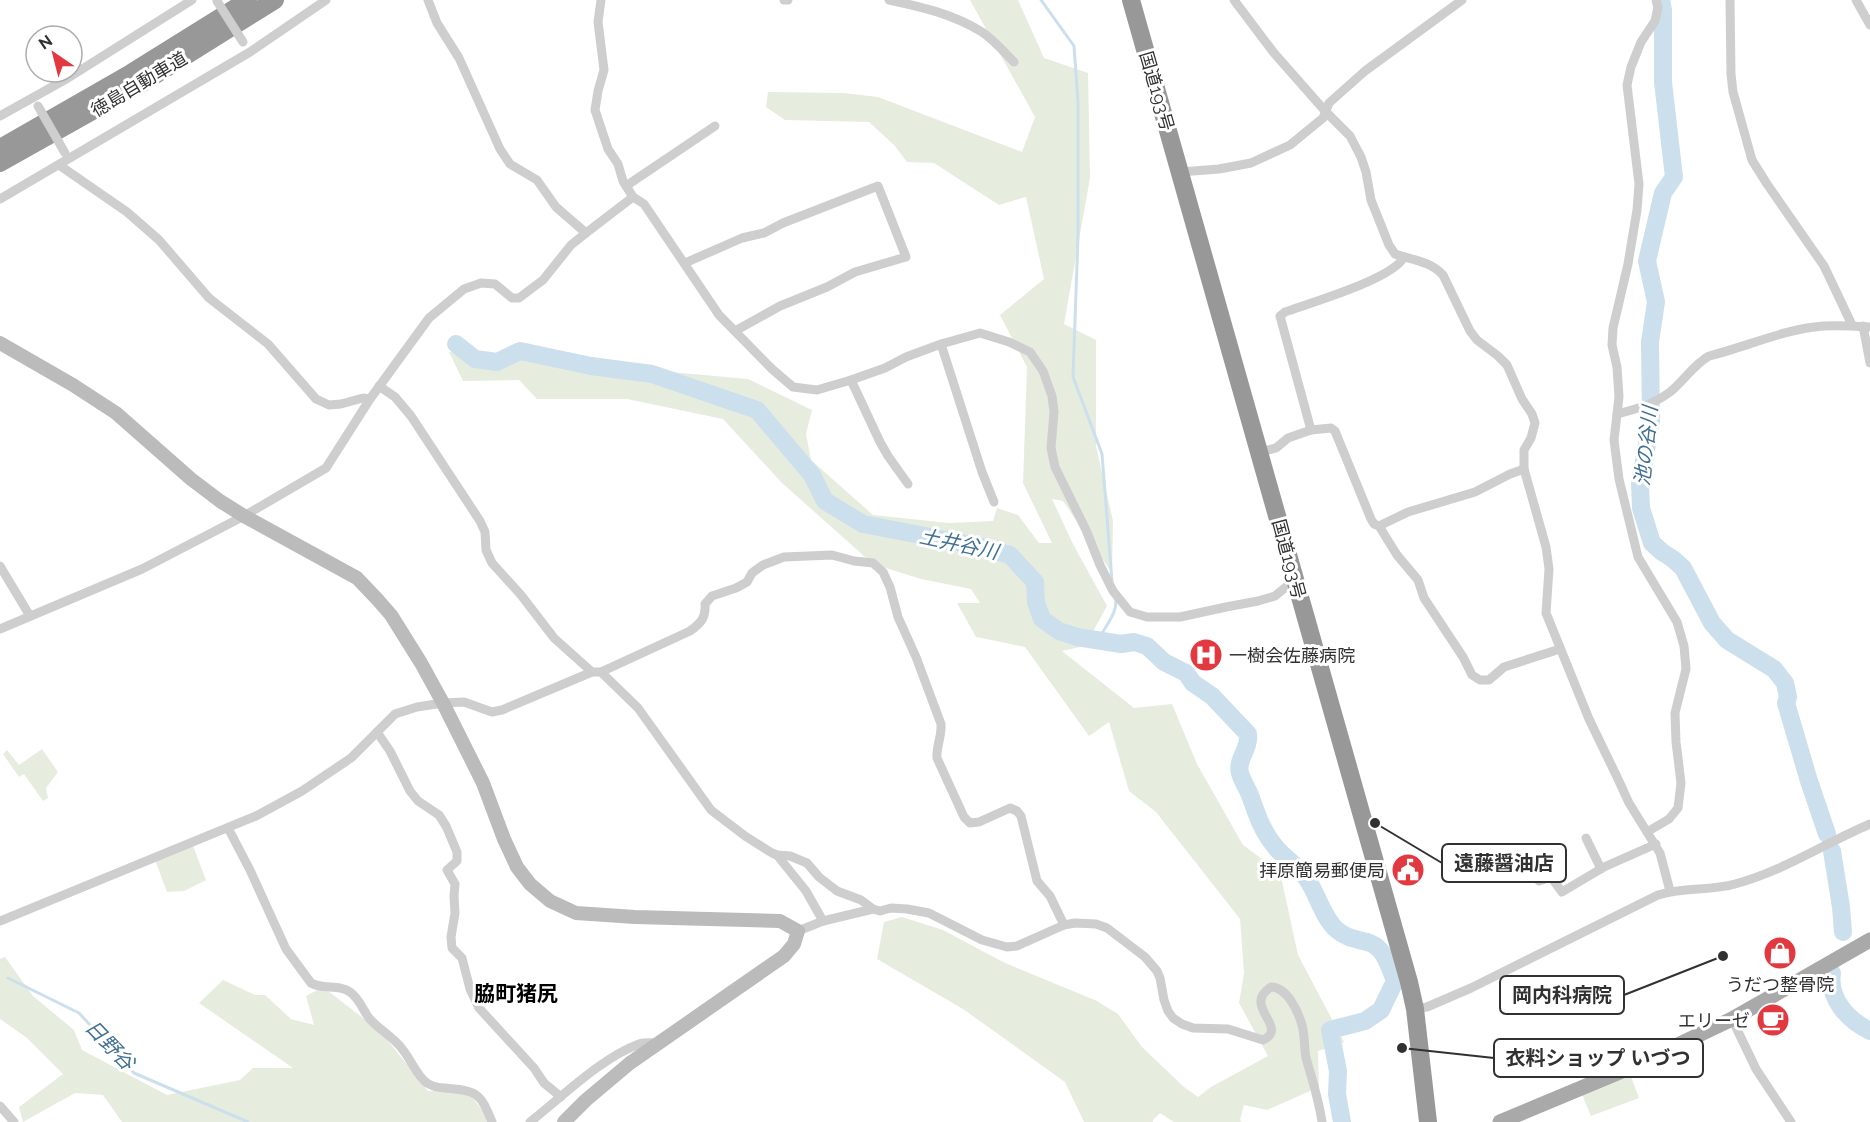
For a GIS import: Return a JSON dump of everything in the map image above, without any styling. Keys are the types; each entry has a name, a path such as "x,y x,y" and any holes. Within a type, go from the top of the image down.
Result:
{"highway":[{"name":"徳島自動車道","path":"0,148 131,74 248,0"},
{"name":"徳島自動車道","path":"0,163 139,85 274,0"},
{"name":"国道193号","path":"1131,0 1395,930 1415,1009 1428,1122"}],"main road":[{"path":"1500,1122 1634,1066 1732,1020 1870,940"}],"street":[{"path":"0,116 35,102 68,78 192,0"},
{"path":"0,199 58,165 67,156 250,52 326,0"},
{"path":"428,0 437,23 459,58 500,149 510,164 537,180 556,207 586,233"},
{"path":"601,0 598,22 604,70 595,110 608,149 618,164 626,186 633,197 644,204 719,315 793,387 817,390 885,368 906,357 941,344 980,333 995,337 1030,352 1044,371 1052,396 1054,412 1050,448 1055,467 1113,591 1130,612 1147,617 1180,618 1258,601 1275,596 1286,587 1296,585"},
{"path":"889,0 924,7 952,16 983,33 1014,62"},
{"path":"1234,0 1274,53 1350,136 1366,172 1371,200 1389,245 1395,254 1424,262 1438,269 1449,286 1470,331 1477,340 1507,365 1522,399 1532,414 1535,423 1531,438 1524,450 1524,470 1546,547 1549,569 1546,613 1605,753 1629,803 1656,844 1670,891"},
{"path":"1180,172 1219,169 1251,163 1290,145 1323,118 1329,103 1365,71 1462,0"},
{"path":"1647,832 1670,819 1678,808 1682,783 1676,742 1675,713 1686,669 1684,646 1677,622 1638,557 1619,479 1614,440 1619,397 1617,367 1612,345 1628,264 1639,184 1627,85 1641,42 1655,21 1658,7 1656,0"},
{"path":"1730,0 1733,92 1752,160 1824,267 1852,325"},
{"path":"1856,0 1870,25"},
{"path":"216,1 250,52"},
{"path":"35,102 67,156"},
{"path":"626,186 715,126"},
{"path":"58,165 127,212 159,240 209,298 268,344 316,399 329,405 363,398 370,399"},
{"path":"685,263 742,238 764,233 783,223 878,186 906,257 855,272 780,306 735,331"},
{"path":"0,629 142,569 243,516 326,468 370,399 429,318 464,289 481,283 495,284 512,298 519,298 543,280 571,245 633,197"},
{"path":"1311,430 1280,316 1285,312 1357,286 1394,268 1404,257"},
{"path":"1617,414 1651,404 1671,391 1700,361 1709,356 1775,336 1821,326 1866,327 1870,363"},
{"path":"0,343 73,385 116,414 220,501 243,516 357,578 391,615 421,663 483,783 517,867 530,884 550,901 576,913 780,921 798,931"},
{"path":"941,344 982,472 994,502"},
{"path":"851,380 880,442 908,484"},
{"path":"379,386 395,397 411,416 480,521 485,532 486,550 492,563 554,638 638,708 711,810 745,836 777,855 806,891 823,921"},
{"path":"1260,452 1276,448 1288,438 1311,430 1331,428 1335,431 1371,519 1374,524 1380,526 1397,555 1418,580 1424,598 1464,657 1472,675 1479,680 1489,680 1504,667 1560,648"},
{"path":"1380,526 1408,512 1475,492 1510,474 1524,470"},
{"path":"0,921 228,828 275,806 351,758 395,714 417,707 464,702 485,711 502,710 690,631 701,623 706,614 705,604 712,596 747,582 763,565 784,556 832,555 873,563 883,572 941,724 942,733 936,749 937,758 964,817 970,823 979,822 1010,808 1017,811 1021,816 1037,881 1050,896 1064,925"},
{"path":"0,566 30,616"},
{"path":"377,732 390,751 410,791 418,801 439,815 458,852 457,861 447,870 455,884 456,913 451,937 452,948 462,958 470,989 479,1008 534,1068 544,1083 561,1097"},
{"path":"1415,1009 1427,1007 1471,988 1658,895 1670,891 1735,884 1795,862 1870,824"},
{"path":"228,828 286,949 310,983 348,991 354,995 375,1025 395,1041 422,1078 439,1088 467,1090 476,1094 484,1103 492,1122"},
{"path":"1586,838 1601,868"},
{"path":"1521,855 1539,881 1551,877 1562,892 1601,868 1656,844"},
{"path":"777,855 790,856 807,863 819,877 837,891 861,900 873,909 880,911 891,908 907,909 929,913 982,940 1007,947 1017,946 1064,925 1096,924 1107,928 1144,957 1160,978 1168,1011 1173,1018 1193,1028 1228,1029 1263,1040 1272,1030 1261,1006 1261,997 1271,987 1281,989 1291,1002 1302,1024 1306,1057 1320,1106 1322,1122"},
{"path":"798,931 823,921 873,909"},
{"path":"564,1122 586,1100 658,1043 784,956 794,944 798,931"},
{"path":"1732,1020 1756,1069 1791,1122"},
{"path":"530,1122 577,1082 617,1056 641,1043 658,1043"},
{"path":"0,1106 14,1122"}],"shaded area":[{"path":"970,0 1018,0 1044,58 1088,73 1090,178 1064,324 1096,340 1096,446 1113,521 1112,573 1063,501 1052,499 1073,544 1107,606 1085,646 1062,651 1134,708 1172,704 1197,764 1243,845 1280,872 1298,955 1344,1042 1318,1051 1319,1087 1267,1110 1244,1105 1240,1120 1242,1122 1174,1122 1160,1113 1153,1122 1084,1122 1065,1082 963,1009 877,959 884,922 902,917 943,930 1003,962 1097,1001 1118,1014 1142,1047 1184,1087 1198,1097 1211,1087 1268,1056 1239,1003 1244,973 1240,919 1156,812 1129,791 1109,722 1089,736 1025,647 976,637 957,603 980,603 971,589 921,579 873,564 782,483 723,419 627,399 537,399 519,380 463,381 449,352 748,379 812,410 806,434 811,460 873,515 949,523 993,521 997,508 1018,515 1039,543 1052,543 1023,483 1027,367 1000,315 1044,279 1026,197 999,205 934,163 907,162 894,145 869,122 785,120 766,107 768,92 844,93 878,97 1022,152 1035,117"},
{"path":"42,749 58,772 46,788 48,798 43,801 24,774 19,777 3,754 7,750 19,765"},
{"path":"193,846 206,880 184,891 167,892 155,860"},
{"path":"5,957 33,996 74,1030 82,1050 167,1095 240,1080 253,1068 293,1068 199,1003 223,980 255,995 265,995 291,1019 314,1025 306,996 323,987 381,1032 428,1091 466,1089 491,1122 122,1122 103,1095 75,1093 23,1122 19,1107 63,1074 27,1038 0,1019 0,959"},
{"path":"1629,1071 1639,1098 1591,1116 1581,1092"}],"waterway":[{"path":"1041,0 1074,46 1078,102 1078,236 1073,377 1102,454 1112,581"},
{"name":"池の谷川","path":"1661,0 1663,82 1674,177 1663,193 1647,261 1656,302 1650,342 1651,421 1640,484 1641,508 1652,543 1683,568 1712,623 1727,640 1774,669 1785,683 1788,697 1786,703 1827,834"},
{"name":"土井谷川","path":"456,344 475,359 497,362 520,351 591,366 652,374 757,410 812,475 825,501 863,524 977,546 1010,555 1035,582 1036,602 1042,619 1059,631 1077,637 1121,644 1134,642 1147,646 1164,662 1186,673 1193,683 1212,696 1248,734 1247,745 1239,768 1268,838 1304,875 1332,925 1344,935 1373,944 1378,948 1385,957 1395,981 1381,1010 1365,1021 1330,1030 1338,1071 1337,1094 1342,1122"},
{"path":"1099,640 1113,615 1116,599"},
{"name":"池の谷川","path":"1832,851 1843,932"},
{"name":"池の谷川","path":"1832,973 1833,991 1841,1008 1854,1021 1870,1031"},
{"name":"日野谷","path":"8,978 79,1013 134,1073 248,1122"}],"place":[{"name":"一樹会佐藤病院","path":"1206,655"},
{"name":"遠藤醤油店","path":"1375,823"},
{"name":"拝原簡易郵便局","path":"1408,870"},
{"name":"うだつ整骨院","path":"1780,953"},
{"name":"岡内科病院","path":"1723,956"},
{"name":"エリーゼ","path":"1773,1020"},
{"name":"衣料ショップ いづつ","path":"1402,1048"}],"district":[{"name":"脇町猪尻","path":"516,993"}]}
